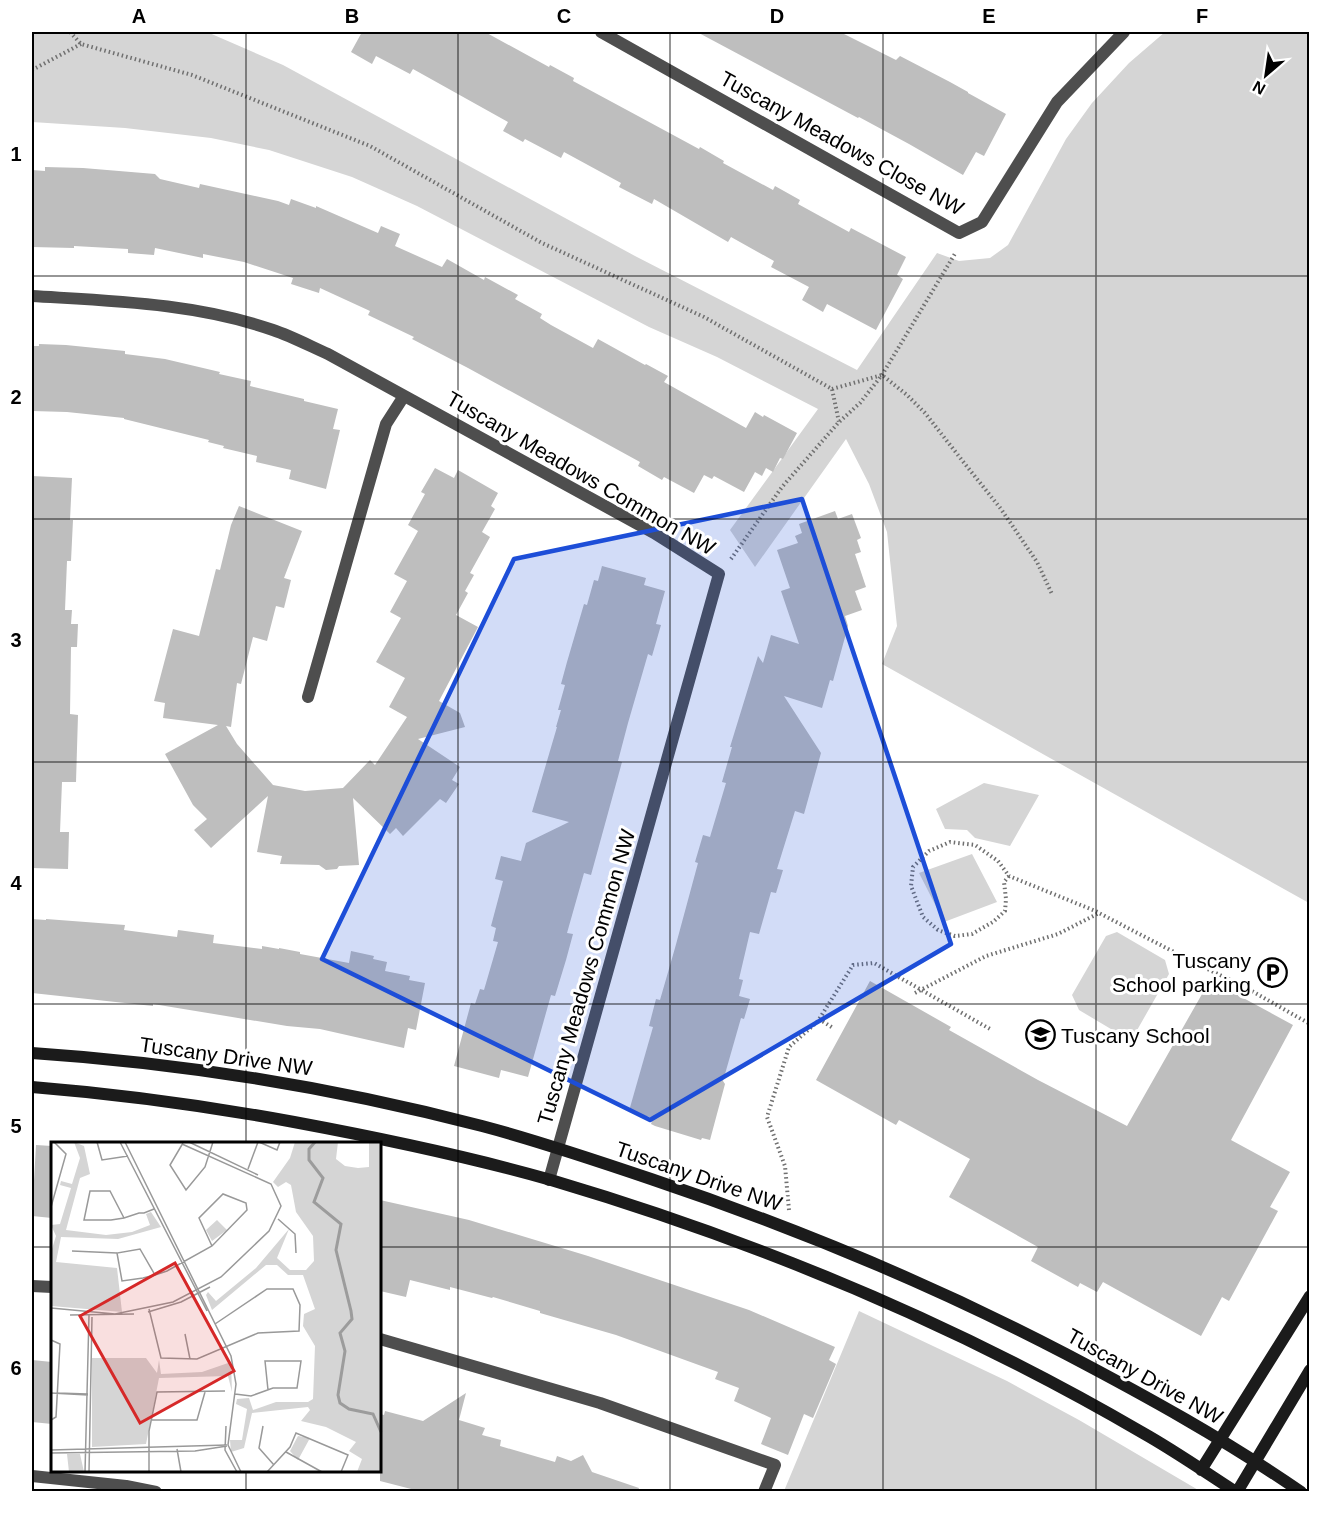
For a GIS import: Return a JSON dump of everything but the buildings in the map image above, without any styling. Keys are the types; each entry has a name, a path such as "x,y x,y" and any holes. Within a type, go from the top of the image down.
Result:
{"street":[{"name":"Tuscany Meadows Close NW","path":"601,32 959,233 982,222 1057,102 1124,32"},
{"name":"Tuscany Meadows Common NW","path":"32,296 149,304 223,316 273,330 328,354 654,533 719,574 549,1180"},
{"path":"308,698 386,424 404,396"},
{"name":"Tuscany Drive NW","path":"32,1053 160,1065 248,1077 404,1107 558,1148 713,1200 868,1260 1022,1331 1107,1375 1255,1460 1301,1491"},
{"path":"32,1087 245,1113 347,1132 549,1180 650,1212 750,1247 849,1287 949,1332 1048,1381 1145,1434 1236,1491 1310,1370"},
{"path":"32,1286 51,1287"},
{"path":"1201,1470 1310,1296"},
{"path":"381,1339 600,1403 775,1465 764,1491"},
{"path":"32,1476 156,1491"}],"path":[{"path":"70,32 81,44 192,75 370,146 542,243 704,317 832,389 882,375"},
{"path":"32,70 81,44"},
{"path":"719,574 782,487 839,422 860,403 882,375 955,254 959,233"},
{"path":"882,375 925,413 993,500 1037,562 1052,594"},
{"path":"832,389 839,422"},
{"path":"1009,876 1004,882 1005,910 993,922 972,934 955,936 938,930 923,917 911,886 913,867 929,851 950,842 975,844 999,861 1009,876 1099,913 1243,986 1310,1024"},
{"path":"915,993 986,956 1058,934 1099,913"},
{"path":"789,1228 785,1166 767,1117 789,1047 819,1019 853,965 874,963 990,1029"},
{"path":"819,1019 833,1028"}],"highlighted area":[{"path":"802,499 951,944 650,1120 322,959 514,559"}],"shaded area":[{"path":"32,32 207,32 283,65 635,256 857,370 937,253 959,261 990,258 1008,245 1066,139 1092,103 1129,63 1165,32 1309,32 1309,903 882,664 897,626 887,532 869,484 846,439 755,567 730,530 818,409 717,357 649,327 417,206 352,177 269,150 211,138 125,128 32,122"},
{"path":"984,783 1039,795 1010,846 975,838 967,830 945,829 936,809"},
{"path":"972,854 997,902 944,922 919,873"},
{"path":"1117,932 1165,960 1169,974 1136,1032 1121,1035 1079,1010 1072,995 1106,936"},
{"path":"859,1311 1007,1381 1200,1491 784,1491"}],"place":[{"name":"Tuscany School parking","path":"1272,972"},
{"name":"Tuscany School","path":"1040,1035"}]}
